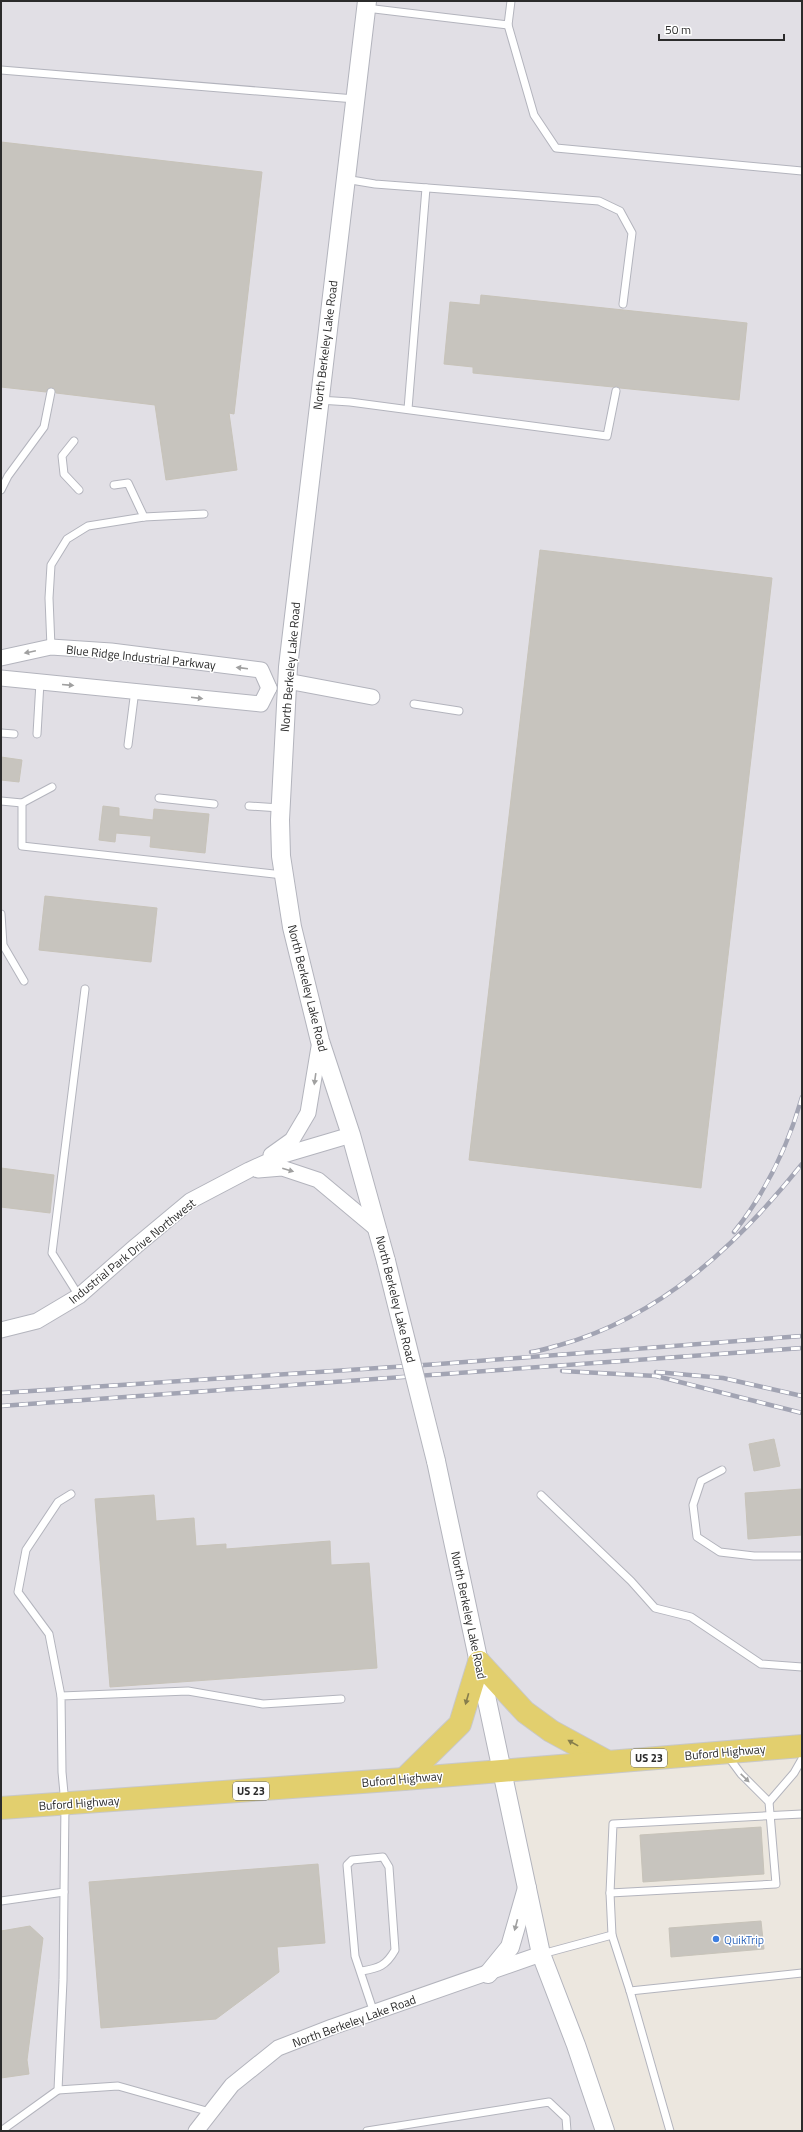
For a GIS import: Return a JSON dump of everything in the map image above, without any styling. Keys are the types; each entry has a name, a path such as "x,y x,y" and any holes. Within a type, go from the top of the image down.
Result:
{"main road":[{"path":"478,1662 525,1712 551,1731 608,1762"},
{"path":"404,1779 460,1724 478,1662"},
{"name":"Buford Highway","path":"1,1808 404,1779 802,1746"}],"street":[{"name":"North Berkeley Lake Road","path":"366,4 319,400 281,687 281,856 292,927 320,1041 351,1135 379,1231 436,1461 542,1954 576,2045 605,2131"},
{"name":"Blue Ridge Industrial Parkway","path":"1,658 51,647 111,651 261,670 281,687"},
{"path":"1,678 134,690 261,704 281,687 372,697"},
{"path":"249,1170 292,1140 308,1113 320,1041"},
{"name":"Industrial Park Drive Northwest","path":"1,1330 37,1321 79,1296 190,1201 249,1170 280,1156 351,1135"},
{"path":"249,1170 282,1168 318,1180 379,1231"},
{"path":"488,1974 510,1947 527,1888"},
{"name":"North Berkeley Lake Road","path":"196,2131 232,2085 278,2048 542,1954"}],"lane":[{"path":"511,1 508,25 534,115 556,148 802,171"},
{"path":"366,4 508,25"},
{"path":"1,70 355,99"},
{"path":"345,179 375,184 599,201 620,211 632,233 623,304"},
{"path":"408,409 426,188"},
{"path":"1,490 4,474 44,427 51,392"},
{"path":"319,400 408,409 607,436 616,392"},
{"path":"74,441 62,456 64,474 79,490"},
{"path":"114,485 128,483 144,517"},
{"path":"51,647 49,598 51,565 67,540 88,526 144,517 204,514"},
{"path":"37,734 40,682"},
{"path":"128,745 134,690"},
{"path":"414,704 459,712"},
{"path":"1,733 14,734"},
{"path":"1,801 22,803 52,787"},
{"path":"159,798 214,804"},
{"path":"22,803 22,846 284,875"},
{"path":"249,806 281,808"},
{"path":"1,914 3,945 24,981"},
{"path":"79,1296 52,1253 85,989"},
{"path":"722,1470 701,1480 693,1505 697,1537 720,1552 754,1556 802,1556"},
{"path":"58,2090 63,1980 65,1804 62,1772 61,1696 49,1634 18,1592 26,1550 58,1502 71,1494"},
{"path":"541,1495 631,1581 655,1608 691,1618 761,1664 802,1667"},
{"path":"61,1696 188,1691 263,1704 341,1700"},
{"path":"610,1893 776,1884 769,1802 741,1774 724,1752"},
{"path":"769,1802 794,1773 802,1759"},
{"path":"670,2131 630,1991 612,1935 610,1893 613,1824 802,1814"},
{"path":"362,1971 377,1969 389,1961 395,1950 389,1867 383,1857 352,1860 347,1865 355,1956 362,1971 374,2013"},
{"path":"1,1902 64,1892"},
{"path":"542,1954 612,1935"},
{"path":"630,1991 802,1973"},
{"path":"1,2131 58,2090 118,2086 210,2112"},
{"path":"367,2131 549,2102 566,2118 567,2131"}],"shaded area":[{"path":"1,1 802,1 802,1746 502,1770 541,1954 605,2131 1,2131"}],"building":[{"path":"1,142 262,172 234,414 229,413 237,470 166,480 155,405 56,393 55,389 52,387 48,388 46,392 1,387"},
{"path":"481,295 747,323 739,400 620,388 617,386 613,387 473,373 473,367 444,364 450,302 480,305"},
{"path":"540,550 772,578 701,1188 469,1160"},
{"path":"1,757 22,760 19,782 1,780"},
{"path":"103,806 119,808 119,816 153,820 154,809 209,814 205,853 150,847 151,836 116,833 115,842 99,840"},
{"path":"45,896 157,908 151,962 39,950"},
{"path":"1,1168 54,1175 50,1213 1,1207"},
{"path":"774,1439 780,1466 754,1471 749,1444"},
{"path":"802,1489 802,1535 748,1539 745,1493"},
{"path":"154,1495 156,1521 194,1518 196,1546 226,1544 226,1549 330,1541 331,1565 369,1563 377,1668 110,1687 95,1499"},
{"path":"761,1827 764,1874 643,1882 640,1835"},
{"path":"318,1864 325,1943 277,1947 279,1972 216,2019 101,2028 89,1882"},
{"name":"QuikTrip","path":"761,1921 764,1949 671,1957 669,1928"},
{"path":"30,1926 43,1938 27,2060 29,2074 1,2078 1,1931"}],"railway":[{"path":"734,1232 746,1217 775,1168 790,1133 802,1097"},
{"path":"531,1352 560,1345 597,1332 631,1316 664,1297 695,1274 724,1249 777,1194 802,1164"},
{"path":"1,1393 439,1364 802,1336"},
{"path":"1,1406 802,1348"},
{"path":"562,1371 656,1376 802,1413"},
{"path":"656,1372 723,1378 802,1396"}],"place":[{"name":"QuikTrip","path":"716,1939"}]}
